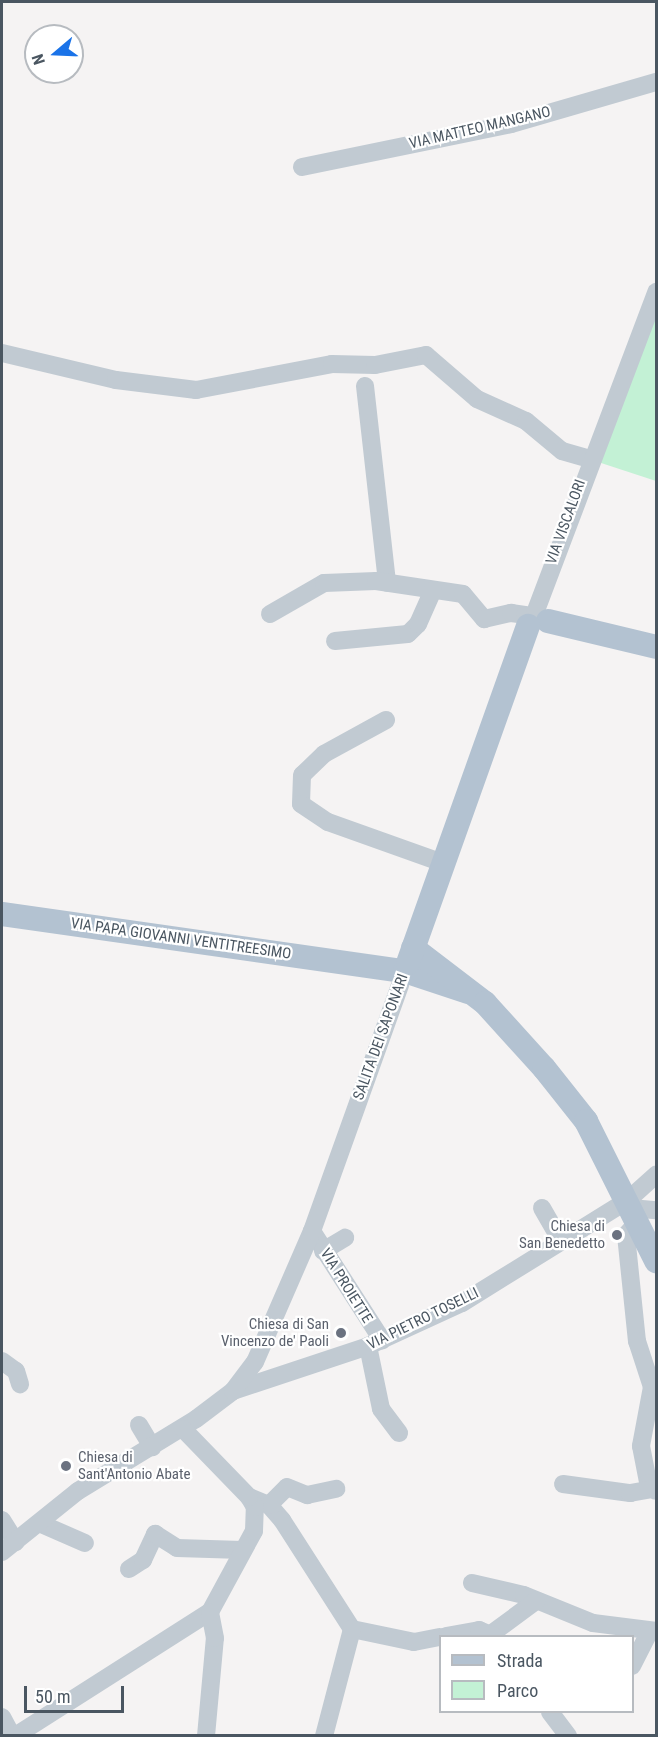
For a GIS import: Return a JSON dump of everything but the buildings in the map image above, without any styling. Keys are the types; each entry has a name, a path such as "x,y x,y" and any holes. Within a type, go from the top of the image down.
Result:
{"main road":[{"path":"539,627 589,630 657,647"},
{"name":"SALITA DEI SAPONARI","path":"403,978 510,675 539,627"},
{"name":"VIA PAPA GIOVANNI VENTITREESIMO","path":"2,914 360,966 403,978"},
{"path":"413,948 500,1018 586,1121 657,1261"},
{"path":"403,978 468,992"},
{"path":"403,978 500,1018"}],"street":[{"name":"VIA MATTEO MANGANO","path":"302,167 511,124 657,82"},
{"name":"VIA VISCALORI","path":"539,627 543,585 590,459 657,292"},
{"path":"2,353 116,380 196,390 332,364 375,365 426,355 477,399 526,421 562,451 590,459"},
{"path":"365,386 387,583"},
{"path":"270,614 324,583 387,583 463,594 483,619 511,613 525,615 539,627"},
{"path":"335,641 408,634 418,624 433,590"},
{"path":"386,720 350,736 309,768 298,785 301,804 328,822 443,863"},
{"name":"SALITA DEI SAPONARI","path":"233,1391 277,1320 312,1231 403,978"},
{"name":"VIA PIETRO TOSELLI","path":"233,1391 375,1343 462,1303 561,1241 631,1211 657,1175"},
{"path":"542,1208 561,1241"},
{"path":"563,1484 630,1493 655,1490 641,1437 651,1378 638,1341 626,1235 631,1211 657,1210"},
{"name":"VIA PROIETTE","path":"312,1231 375,1343"},
{"path":"323,1251 345,1238"},
{"path":"375,1343 381,1409 399,1433"},
{"path":"2,1361 16,1371 20,1384"},
{"path":"2,1520 9,1547 78,1491 183,1429 233,1391"},
{"path":"139,1425 152,1447"},
{"path":"2,1717 13,1736 210,1612 254,1531 255,1507 249,1497 183,1429"},
{"path":"269,1505 287,1487 307,1495 336,1489"},
{"path":"249,1497 269,1505 352,1629 414,1642 439,1638"},
{"path":"39,1523 85,1543"},
{"path":"129,1569 143,1560 155,1534 177,1548 242,1550"},
{"path":"472,1583 501,1587 593,1623 653,1631 634,1664"},
{"path":"452,1635 479,1630 492,1635 536,1601"},
{"path":"206,1736 215,1638 210,1612"},
{"path":"324,1736 352,1629"},
{"path":"551,1713 568,1736"}],"green space":[{"path":"656,302 656,481 595,461"}],"place":[{"name":"Chiesa di San Benedetto","path":"617,1235"},
{"name":"Chiesa di San Vincenzo de' Paoli","path":"341,1333"},
{"name":"Chiesa di Sant'Antonio Abate","path":"66,1466"}]}
